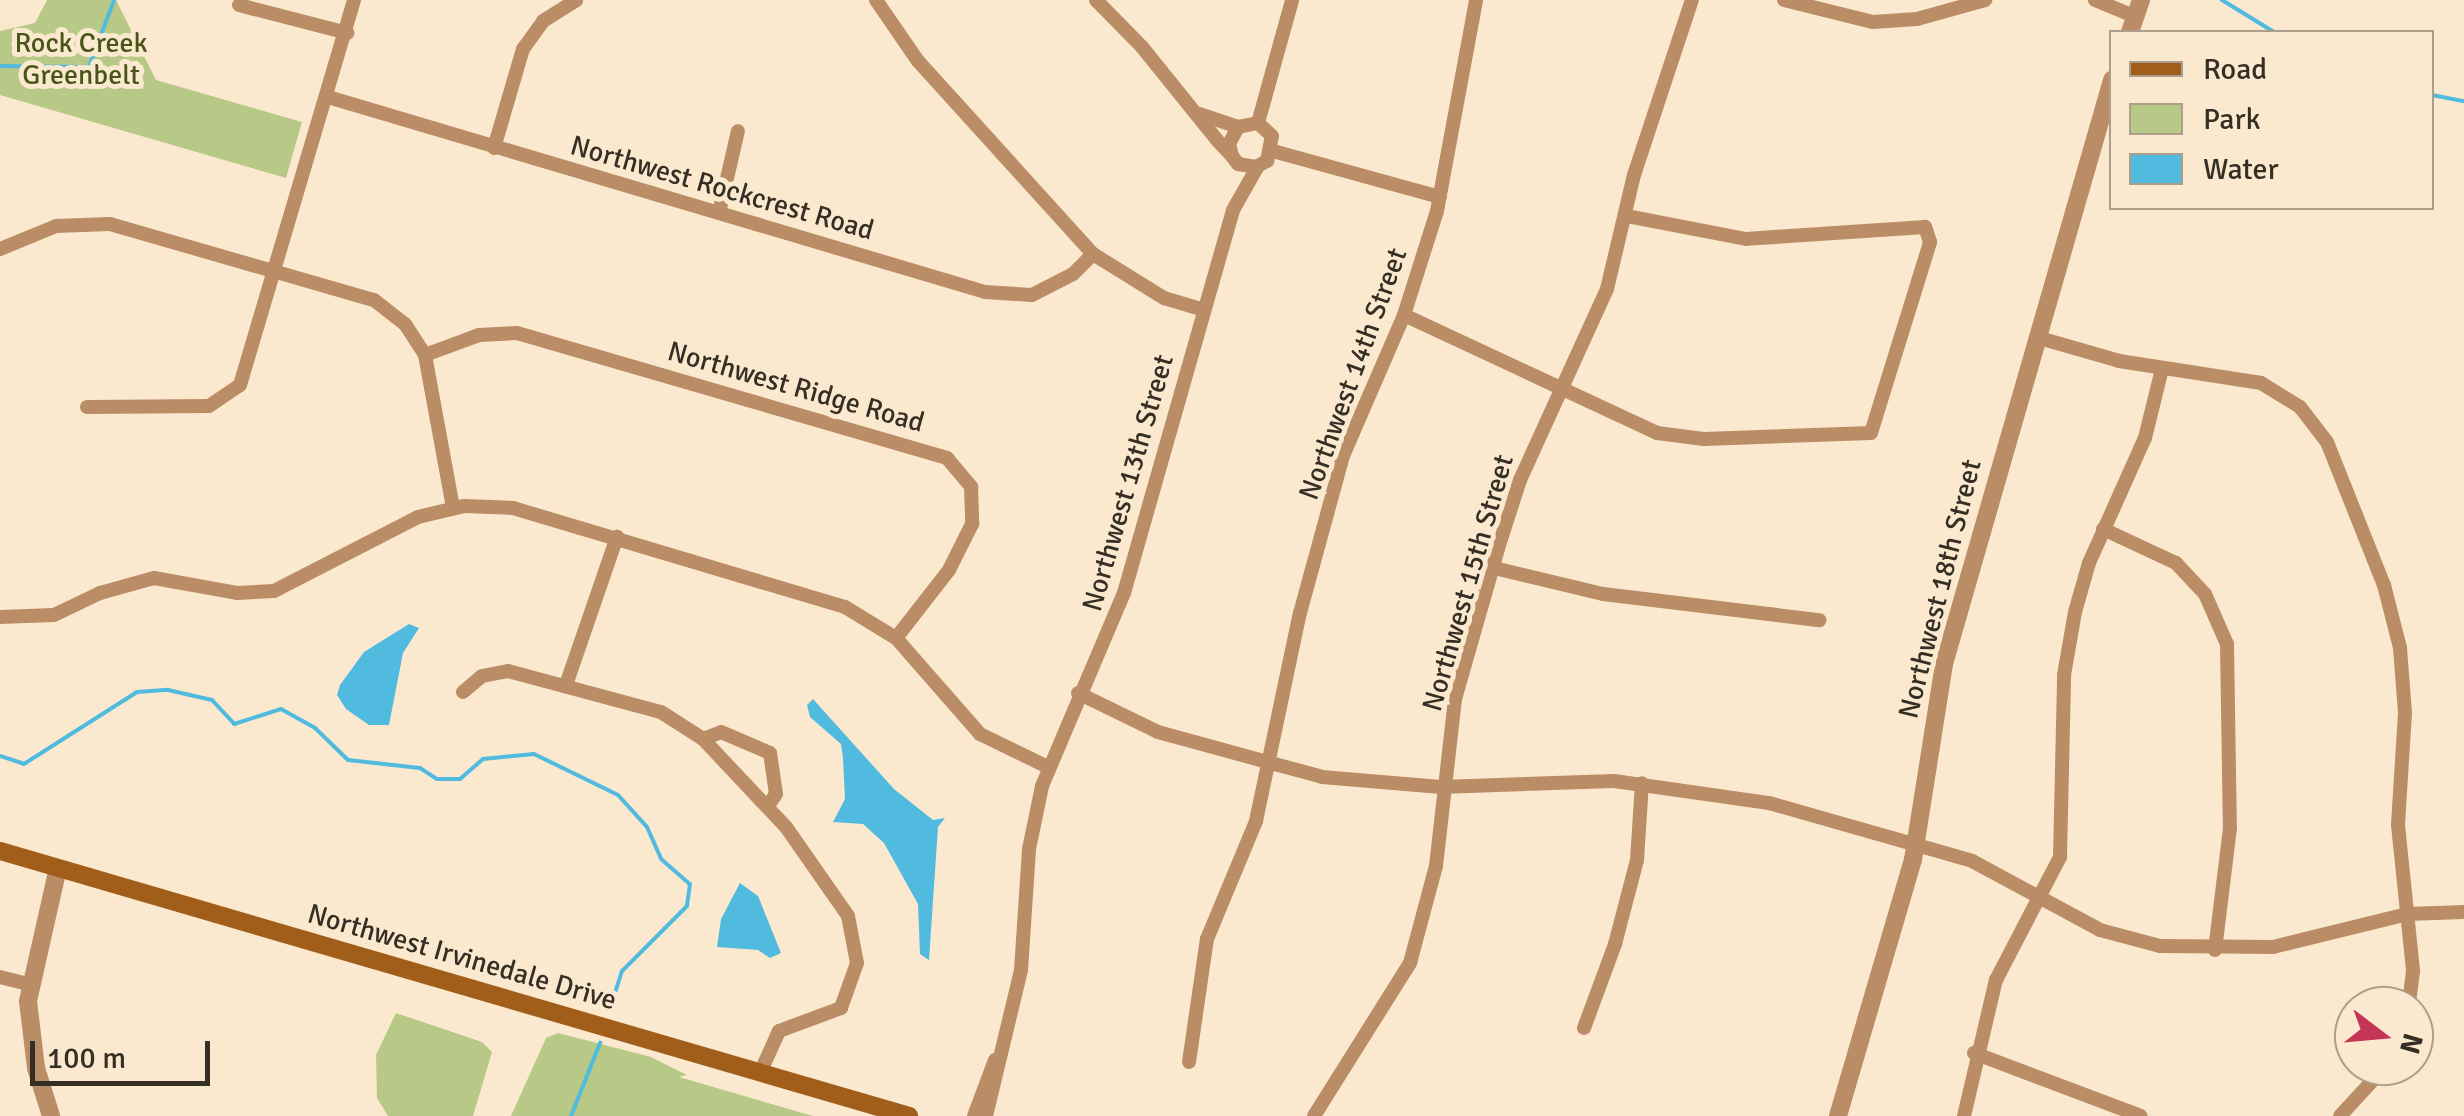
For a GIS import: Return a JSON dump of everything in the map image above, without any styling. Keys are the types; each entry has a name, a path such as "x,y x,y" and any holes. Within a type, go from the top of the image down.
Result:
{"main road":[{"name":"Northwest Irvinedale Drive","path":"0,851 909,1116"}],"street":[{"path":"87,407 196,407 232,394 246,374 354,0"},
{"path":"494,148 522,49 543,21 576,0"},
{"path":"876,0 918,61 1092,254 1164,298 1204,310"},
{"path":"1096,0 1233,157 1258,166 1273,151 1272,136 1258,123"},
{"path":"1258,123 1292,0"},
{"name":"Northwest 14th Street","path":"1189,1062 1207,940 1243,857 1271,764 1300,612 1344,456 1404,315 1440,197 1476,0"},
{"name":"Northwest 15th Street","path":"1314,1116 1410,962 1436,866 1441,787 1455,700 1520,480 1607,289 1692,0"},
{"path":"1784,0 1873,22 1917,19 1986,0"},
{"path":"2095,0 2136,16"},
{"path":"239,4 347,33"},
{"name":"Northwest 18th Street","path":"1838,1116 1916,844 1944,664 2109,90"},
{"name":"Northwest Rockcrest Road","path":"328,97 1008,296 1054,286 1092,254"},
{"path":"1195,111 1238,127 1258,123"},
{"path":"1233,157 1229,144 1238,127"},
{"path":"719,213 738,131"},
{"path":"1273,151 1440,197"},
{"name":"Northwest 13th Street","path":"1233,157 1233,210"},
{"name":"Northwest 13th Street","path":"974,1116 997,1055 1021,970 1030,849 1048,767 1124,593 1233,210 1258,166"},
{"path":"1404,315 1657,433 1704,440 1870,433 1930,242 1925,227 1746,238 1626,216"},
{"path":"0,248 43,229 96,222 374,300 406,324 425,355 453,508"},
{"name":"Northwest Ridge Road","path":"425,355 478,335 516,333 946,458 971,487 972,524 950,570 896,638"},
{"path":"2036,338 2162,369 2262,383 2300,407 2327,442 2384,585 2400,648 2405,713 2398,825 2407,914 2409,986"},
{"path":"1964,1116 1974,1054 1996,980 2064,842 2064,675 2075,612 2103,529 2144,438 2162,369"},
{"path":"0,617 54,615 100,593 154,578 237,593 274,591 385,531 453,508 513,508 819,596 896,638 980,734 1048,767"},
{"path":"2103,529 2184,572 2205,594 2227,644 2230,828 2215,950"},
{"path":"566,685 617,537"},
{"path":"1494,568 1604,594 1819,620"},
{"path":"463,692 493,671 566,685 661,712 702,739 768,806 848,916 857,963 840,1008 780,1030 760,1072"},
{"path":"1078,693 1158,732 1353,782 1441,787 1642,784 1755,800 1981,865 2130,940 2215,950 2274,947 2407,914 2464,912"},
{"path":"702,739 721,732 770,753 776,794 768,806"},
{"path":"1584,1028 1616,944 1637,860 1642,784"},
{"path":"51,1116 30,1036 28,984 58,868"},
{"path":"0,977 28,984"},
{"path":"1974,1054 2142,1116"},
{"name":"Northwest 13th Street","path":"986,1116 997,1055"},
{"path":"2340,1116 2368,1086"}],"green space":[{"name":"Rock Creek Greenbelt","path":"47,0 116,0 156,80 302,122 286,178 0,95 0,31 35,23"},
{"path":"396,1013 482,1042 492,1052 473,1116 388,1116 377,1098 376,1055"},
{"path":"558,1033 651,1057 687,1075 679,1077 813,1116 511,1116 546,1038"}],"water":[{"path":"409,624 419,628 403,653 389,725 369,725 346,709 337,695 340,685 364,652"},
{"path":"813,699 894,789 933,820 945,818 938,827 929,960 920,954 918,904 884,843 863,824 833,822 845,799 841,744 810,717 807,705"},
{"path":"740,883 758,896 781,953 770,958 758,950 717,947 721,919"}],"waterway":[{"path":"0,66 89,67 114,0"},
{"path":"2222,0 2271,30"},
{"path":"2434,95 2464,101"},
{"path":"0,756 24,764 137,692 168,690 212,700 234,724 281,709 315,728 348,760 420,768 437,779 460,779 483,759 534,754 618,795 647,827 661,859 690,884 687,906 622,971 610,1009"},
{"path":"571,1116 600,1043"}]}
